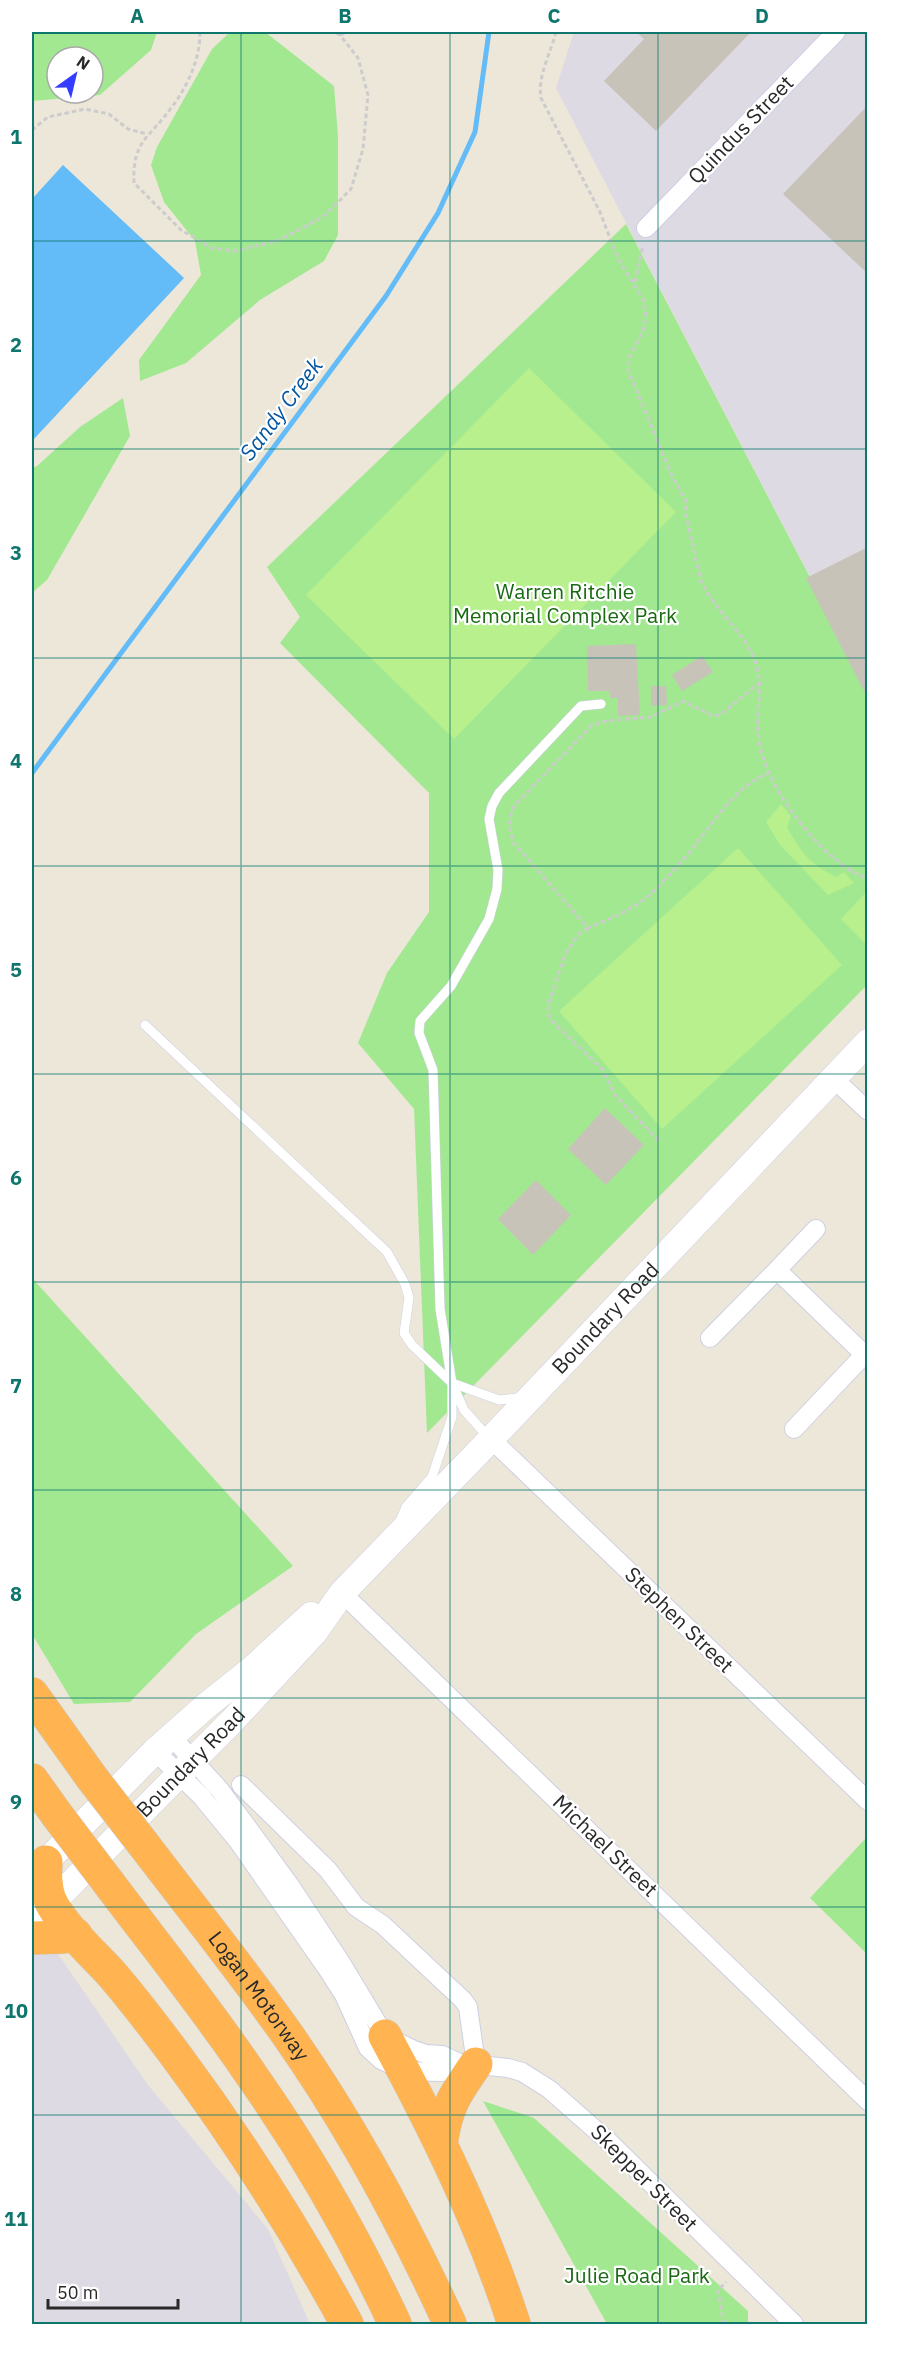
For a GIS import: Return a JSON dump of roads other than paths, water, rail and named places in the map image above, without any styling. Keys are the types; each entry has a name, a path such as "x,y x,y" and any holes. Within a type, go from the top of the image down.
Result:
{"highway":[{"name":"Logan Motorway","path":"32,1694 92,1778 281,2026 323,2088 415,2250 450,2325"},
{"path":"32,1779 206,2012 286,2125 338,2213 395,2325"},
{"path":"38,1869 45,1877 41,1913 76,1935 111,1974 174,2053 246,2154 301,2244 346,2325"},
{"path":"32,1938 76,1935"},
{"path":"385,2036 441,2144 478,2226 514,2325"},
{"path":"441,2144 447,2110 468,2064"}],"main road":[{"name":"Boundary Road","path":"41,1913 187,1768 314,1634 342,1593 491,1440 867,1042"},
{"name":"Boundary Road","path":"38,1869 163,1743 273,1650 301,1622 342,1593"}],"street":[{"name":"Quindus Street","path":"646,228 836,32"},
{"path":"833,1078 867,1111"},
{"path":"710,1338 816,1229"},
{"path":"777,1270 866,1356 794,1429"},
{"name":"Stephen Street","path":"491,1440 867,1801"},
{"name":"Michael Street","path":"342,1593 867,2101"},
{"path":"163,1743 187,1768 220,1790 312,1917 385,2036"},
{"path":"187,1768 201,1796 238,1841 326,1967 344,1995 368,2048 381,2060 404,2070"},
{"path":"242,1785 328,1870 356,1907 383,1925 463,2000 468,2007 468,2064"},
{"name":"Skepper Street","path":"385,2036 426,2054 442,2055 468,2064 508,2068 522,2072 566,2102 794,2325"},
{"name":"Skepper Street","path":"404,2070 442,2072 468,2064"}],"lane":[{"path":"391,1542 406,1507 432,1477 452,1417 452,1383 440,1309 433,1070 419,1033 420,1021 451,986 489,919 497,889 498,870 489,819 492,806 499,793 580,706 601,704"},
{"path":"145,1025 387,1252 405,1284 409,1298 404,1333 412,1345 452,1383 464,1410 491,1440"},
{"path":"452,1383 499,1400 532,1396"}],"water":[{"path":"63,165 184,278 33,440 32,199"}],"waterway":[{"name":"Sandy Creek","path":"32,773 386,296 438,213 475,132 489,32"}],"park label":[{"name":"Warren Ritchie Memorial Complex Park","path":"565,604"},
{"name":"Julie Road Park","path":"637,2276"}]}
